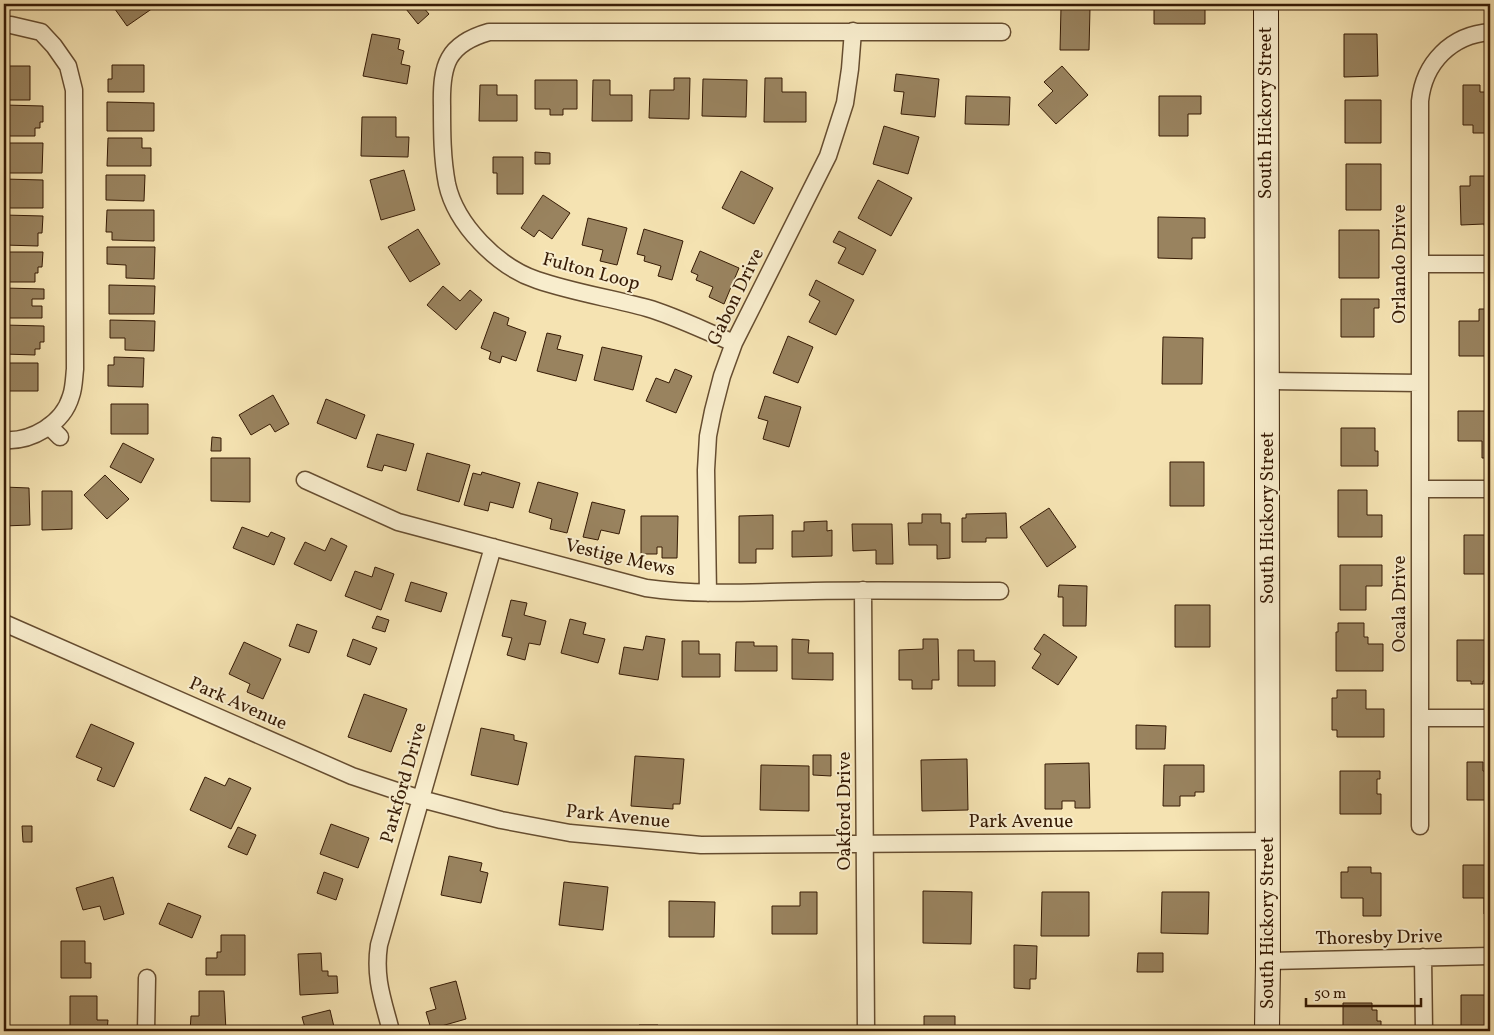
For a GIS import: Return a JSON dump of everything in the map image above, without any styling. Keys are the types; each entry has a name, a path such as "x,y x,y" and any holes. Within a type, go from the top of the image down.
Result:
{"street":[{"name":"South Hickory Street","path":"1266,4 1267,1031"},
{"path":"4,26 11,25 41,32 59,41 74,90 75,369 71,397 55,432 4,440"},
{"name":"Gabon Drive","path":"708,593 706,470 708,436 722,376 734,343 828,156 845,103 853,31"},
{"name":"Fulton Loop","path":"734,343 649,309 536,280 504,264 477,240 459,214 448,187 442,156 442,86 446,63 456,47 471,37 489,32 1002,32"},
{"name":"Orlando Drive","path":"1420,383 1421,90 1429,70 1441,53 1465,37 1490,32"},
{"path":"1420,264 1490,264"},
{"path":"1267,381 1420,383"},
{"name":"Ocala Drive","path":"1420,383 1420,826"},
{"name":"Vestige Mews","path":"305,480 398,522 646,588 674,592 708,593 863,590 1000,592"},
{"path":"1420,489 1490,489"},
{"name":"Parkford Drive","path":"392,1031 378,981 376,964 379,945 493,547"},
{"name":"Oakford Drive","path":"863,590 866,1031"},
{"name":"Park Avenue","path":"4,623 352,776 420,799 501,820 570,834 701,845 1268,841"},
{"path":"1420,718 1490,718"},
{"name":"Thoresby Drive","path":"1268,960 1490,956"},
{"path":"1423,957 1424,1031"},
{"path":"146,1031 147,978"}],"building":[{"path":"150,4 153,8 127,26 112,5"},
{"path":"402,4 424,4 422,6 429,14 418,24"},
{"path":"1154,4 1205,4 1205,24 1154,24"},
{"path":"1386,4 1403,4 1388,9"},
{"path":"1061,7 1090,8 1089,50 1060,50"},
{"path":"372,34 400,39 398,49 404,51 401,64 410,66 407,84 363,76"},
{"path":"1344,34 1377,34 1378,76 1344,77"},
{"path":"112,65 144,65 144,92 108,92 108,79 112,79"},
{"path":"4,66 30,66 30,100 4,100"},
{"path":"1062,66 1088,95 1056,124 1038,105 1053,91 1044,82"},
{"path":"896,74 939,79 935,117 901,114 904,92 894,91"},
{"path":"674,78 690,78 689,119 649,118 650,90 674,90"},
{"path":"765,78 782,78 782,92 806,92 806,122 764,122"},
{"path":"703,79 747,80 746,117 702,116"},
{"path":"535,80 577,80 577,109 563,109 563,115 550,115 550,109 535,109"},
{"path":"593,80 610,80 610,95 632,95 632,121 592,121"},
{"path":"480,85 497,85 497,95 517,95 517,121 479,121"},
{"path":"1463,85 1480,85 1480,92 1490,92 1490,125 1487,125 1487,133 1473,133 1473,125 1463,125"},
{"path":"966,96 1010,97 1009,125 965,124"},
{"path":"1159,96 1201,96 1201,114 1188,114 1188,136 1159,136"},
{"path":"1345,100 1381,100 1381,143 1345,143"},
{"path":"107,102 154,103 154,131 107,131"},
{"path":"4,105 43,106 43,122 40,122 40,128 35,128 35,136 4,136"},
{"path":"362,117 396,117 396,137 409,137 408,157 361,156"},
{"path":"884,126 919,137 908,174 873,164"},
{"path":"108,138 142,138 142,148 151,148 151,166 107,166"},
{"path":"4,143 43,143 42,173 6,173"},
{"path":"535,152 550,153 550,164 535,164"},
{"path":"493,157 523,157 523,194 497,194 497,173 493,173"},
{"path":"1346,164 1381,164 1381,210 1346,210"},
{"path":"404,170 415,210 381,220 370,180"},
{"path":"741,171 773,188 754,224 722,208"},
{"path":"106,175 145,175 144,201 106,200"},
{"path":"1470,176 1488,176 1488,186 1490,186 1490,229 1485,229 1484,224 1461,225 1460,186 1470,186"},
{"path":"4,179 43,180 43,208 4,208"},
{"path":"878,180 912,198 891,236 858,218"},
{"path":"543,195 570,213 552,239 539,230 534,237 521,228"},
{"path":"107,210 154,210 154,241 112,240 112,232 106,232"},
{"path":"4,215 43,216 42,233 38,233 38,246 4,245"},
{"path":"1158,217 1205,218 1205,238 1192,238 1192,259 1158,258"},
{"path":"588,218 627,228 617,265 600,261 603,250 582,245"},
{"path":"418,229 440,264 410,282 388,247"},
{"path":"644,229 683,241 672,280 658,276 661,266 644,261 645,256 637,254"},
{"path":"1339,230 1379,230 1379,278 1339,278"},
{"path":"839,231 876,250 863,275 838,263 846,248 833,242"},
{"path":"107,247 155,247 154,279 126,278 126,265 107,264"},
{"path":"700,251 739,268 724,304 709,297 713,287 696,280 698,275 691,272"},
{"path":"4,252 43,252 42,267 38,267 38,273 35,273 35,282 4,282"},
{"path":"816,280 854,300 836,335 809,322 820,301 809,295"},
{"path":"109,285 155,286 154,314 109,314"},
{"path":"443,286 460,301 470,290 482,300 456,330 427,305"},
{"path":"4,288 44,289 44,299 32,299 32,306 42,306 42,318 4,318"},
{"path":"1341,299 1379,299 1379,308 1374,308 1374,337 1341,337"},
{"path":"1479,309 1490,309 1490,356 1459,356 1459,321 1479,321"},
{"path":"494,312 509,318 507,325 526,332 516,361 502,356 500,363 489,359 491,352 481,348"},
{"path":"110,320 155,321 154,351 125,350 125,338 110,338"},
{"path":"4,325 44,326 44,342 40,342 40,349 35,349 35,355 4,354"},
{"path":"547,333 561,336 557,349 583,355 576,381 537,371"},
{"path":"788,336 813,347 798,383 773,373"},
{"path":"1163,337 1203,338 1202,384 1162,384"},
{"path":"602,347 642,356 633,390 594,380"},
{"path":"114,357 144,358 143,387 108,386 108,365 114,365"},
{"path":"4,363 38,363 38,391 4,391"},
{"path":"675,369 692,376 676,413 646,401 656,378 669,383"},
{"path":"273,395 289,424 275,432 270,424 251,435 239,415"},
{"path":"765,396 801,407 789,447 763,439 768,421 758,418"},
{"path":"326,399 365,415 356,439 317,423"},
{"path":"111,404 148,404 148,434 111,434"},
{"path":"1458,411 1490,411 1490,458 1482,458 1482,441 1458,441"},
{"path":"1341,428 1375,428 1375,451 1378,451 1378,466 1341,466"},
{"path":"377,434 414,444 406,471 384,465 382,471 367,467"},
{"path":"212,437 221,438 221,451 211,451"},
{"path":"123,443 154,459 141,483 110,467"},
{"path":"427,453 470,465 459,502 417,490"},
{"path":"211,458 250,458 250,502 211,501"},
{"path":"1170,462 1204,462 1204,506 1170,506"},
{"path":"482,472 520,483 513,508 490,502 488,511 464,505 473,473 481,475"},
{"path":"105,475 129,499 107,519 84,495"},
{"path":"538,482 578,493 567,533 550,529 552,519 529,512"},
{"path":"4,487 29,488 30,525 4,526"},
{"path":"1338,490 1367,490 1367,515 1382,515 1382,537 1338,537"},
{"path":"42,491 72,491 72,529 42,530"},
{"path":"592,502 625,510 619,534 601,530 598,540 583,537"},
{"path":"1049,508 1076,547 1047,567 1020,527"},
{"path":"1006,513 1007,538 986,538 986,542 962,542 962,518 966,518 966,514"},
{"path":"922,514 941,514 941,523 950,523 950,558 937,559 937,545 909,545 908,523 922,523"},
{"path":"773,515 773,549 756,549 756,563 739,563 739,516"},
{"path":"641,516 678,516 677,558 662,558 662,547 657,547 657,554 641,554"},
{"path":"827,521 827,531 832,530 832,556 792,557 792,531 804,531 804,522"},
{"path":"852,524 892,524 893,564 876,564 876,550 853,551"},
{"path":"242,527 268,537 271,532 285,538 274,565 233,548"},
{"path":"1464,535 1490,535 1490,574 1464,574"},
{"path":"331,538 347,546 331,581 294,564 305,542 325,551"},
{"path":"1340,565 1382,565 1382,586 1366,586 1366,610 1340,610"},
{"path":"375,567 394,574 381,610 345,596 355,571 372,577"},
{"path":"411,582 447,593 441,612 405,601"},
{"path":"1059,585 1087,586 1086,626 1063,626 1063,597 1058,597"},
{"path":"511,600 527,603 524,615 546,621 540,645 529,643 525,660 507,655 512,638 502,636"},
{"path":"1175,605 1210,605 1210,647 1175,647"},
{"path":"377,616 389,620 385,632 372,628"},
{"path":"570,619 586,623 583,634 605,639 598,663 561,653"},
{"path":"1338,623 1364,623 1364,637 1368,637 1368,644 1383,644 1383,671 1336,671 1336,632 1338,632"},
{"path":"297,624 317,631 309,653 289,646"},
{"path":"1044,634 1077,657 1058,685 1032,668 1041,654 1034,649"},
{"path":"646,636 665,639 658,680 619,674 624,647 643,650"},
{"path":"353,639 377,648 370,665 347,656"},
{"path":"792,639 809,640 808,653 833,653 833,680 792,679"},
{"path":"923,639 938,639 939,680 932,680 932,689 912,689 912,680 899,680 899,650 923,649"},
{"path":"1457,640 1490,640 1490,686 1487,686 1487,681 1483,681 1483,684 1471,684 1471,681 1457,681"},
{"path":"682,641 699,641 699,654 720,654 720,677 682,677"},
{"path":"244,642 281,659 263,699 247,692 250,684 229,674"},
{"path":"736,642 754,642 754,646 777,646 777,671 735,671"},
{"path":"958,650 974,650 974,661 995,661 995,686 958,686"},
{"path":"1337,690 1366,690 1366,709 1384,709 1384,737 1337,737 1337,730 1332,730 1332,698 1337,698"},
{"path":"364,694 407,709 391,752 348,737"},
{"path":"91,724 134,743 114,787 97,780 102,768 76,757"},
{"path":"1136,725 1166,726 1165,749 1136,749"},
{"path":"481,728 514,735 514,740 527,743 518,785 471,775"},
{"path":"813,755 831,755 831,776 813,775"},
{"path":"635,756 684,759 680,804 673,804 673,809 631,806"},
{"path":"967,759 968,810 922,811 921,760"},
{"path":"1467,762 1483,762 1483,771 1490,771 1490,800 1467,800"},
{"path":"1089,763 1090,808 1075,808 1075,801 1062,801 1062,809 1045,809 1045,764"},
{"path":"761,765 809,766 809,811 760,810"},
{"path":"1164,765 1204,765 1204,792 1195,792 1195,796 1180,796 1180,806 1163,806"},
{"path":"1340,771 1380,771 1380,779 1377,779 1377,794 1381,794 1381,814 1340,814"},
{"path":"205,777 225,786 229,778 251,788 231,829 190,810"},
{"path":"331,824 369,838 358,868 320,854"},
{"path":"22,826 32,826 32,842 23,842"},
{"path":"238,827 256,835 247,855 228,847"},
{"path":"4,855 6,855 7,894 4,894"},
{"path":"449,856 482,863 480,871 488,873 481,903 441,895"},
{"path":"1463,865 1490,865 1490,914 1484,914 1484,898 1463,898"},
{"path":"1348,867 1371,867 1371,873 1381,873 1381,916 1363,916 1363,898 1341,898 1341,872 1348,872"},
{"path":"324,872 343,879 336,900 317,893"},
{"path":"113,877 124,914 104,920 100,906 83,910 76,888"},
{"path":"564,882 608,887 603,930 559,925"},
{"path":"923,891 972,892 971,944 923,943"},
{"path":"800,892 817,892 817,934 772,934 772,906 800,906"},
{"path":"1042,892 1089,892 1089,936 1041,936"},
{"path":"1162,892 1209,892 1208,934 1161,933"},
{"path":"669,901 715,902 714,937 669,937"},
{"path":"168,903 201,916 192,938 159,924"},
{"path":"4,910 7,910 7,949 4,949"},
{"path":"221,935 245,935 245,975 206,975 206,958 217,958 217,952 221,952"},
{"path":"61,941 85,941 85,963 91,963 91,978 61,978"},
{"path":"1014,945 1037,946 1036,979 1030,979 1030,989 1014,988"},
{"path":"321,953 322,971 328,971 328,976 337,976 338,993 300,995 298,954"},
{"path":"1138,953 1163,953 1163,972 1137,972"},
{"path":"4,979 8,979 9,996 4,996"},
{"path":"456,981 466,1019 431,1029 426,1012 436,1009 430,988"},
{"path":"199,991 224,991 226,1031 190,1031 191,1016 199,1016"},
{"path":"1461,995 1490,995 1490,1031 1461,1031"},
{"path":"70,996 97,996 97,1020 108,1020 107,1031 70,1031"},
{"path":"1343,1003 1372,1003 1372,1010 1377,1010 1377,1021 1381,1021 1381,1031 1343,1031"},
{"path":"330,1010 335,1031 306,1031 302,1017"},
{"path":"924,1016 955,1016 955,1031 924,1031"},
{"path":"639,1025 658,1025 658,1031 638,1031"}]}
